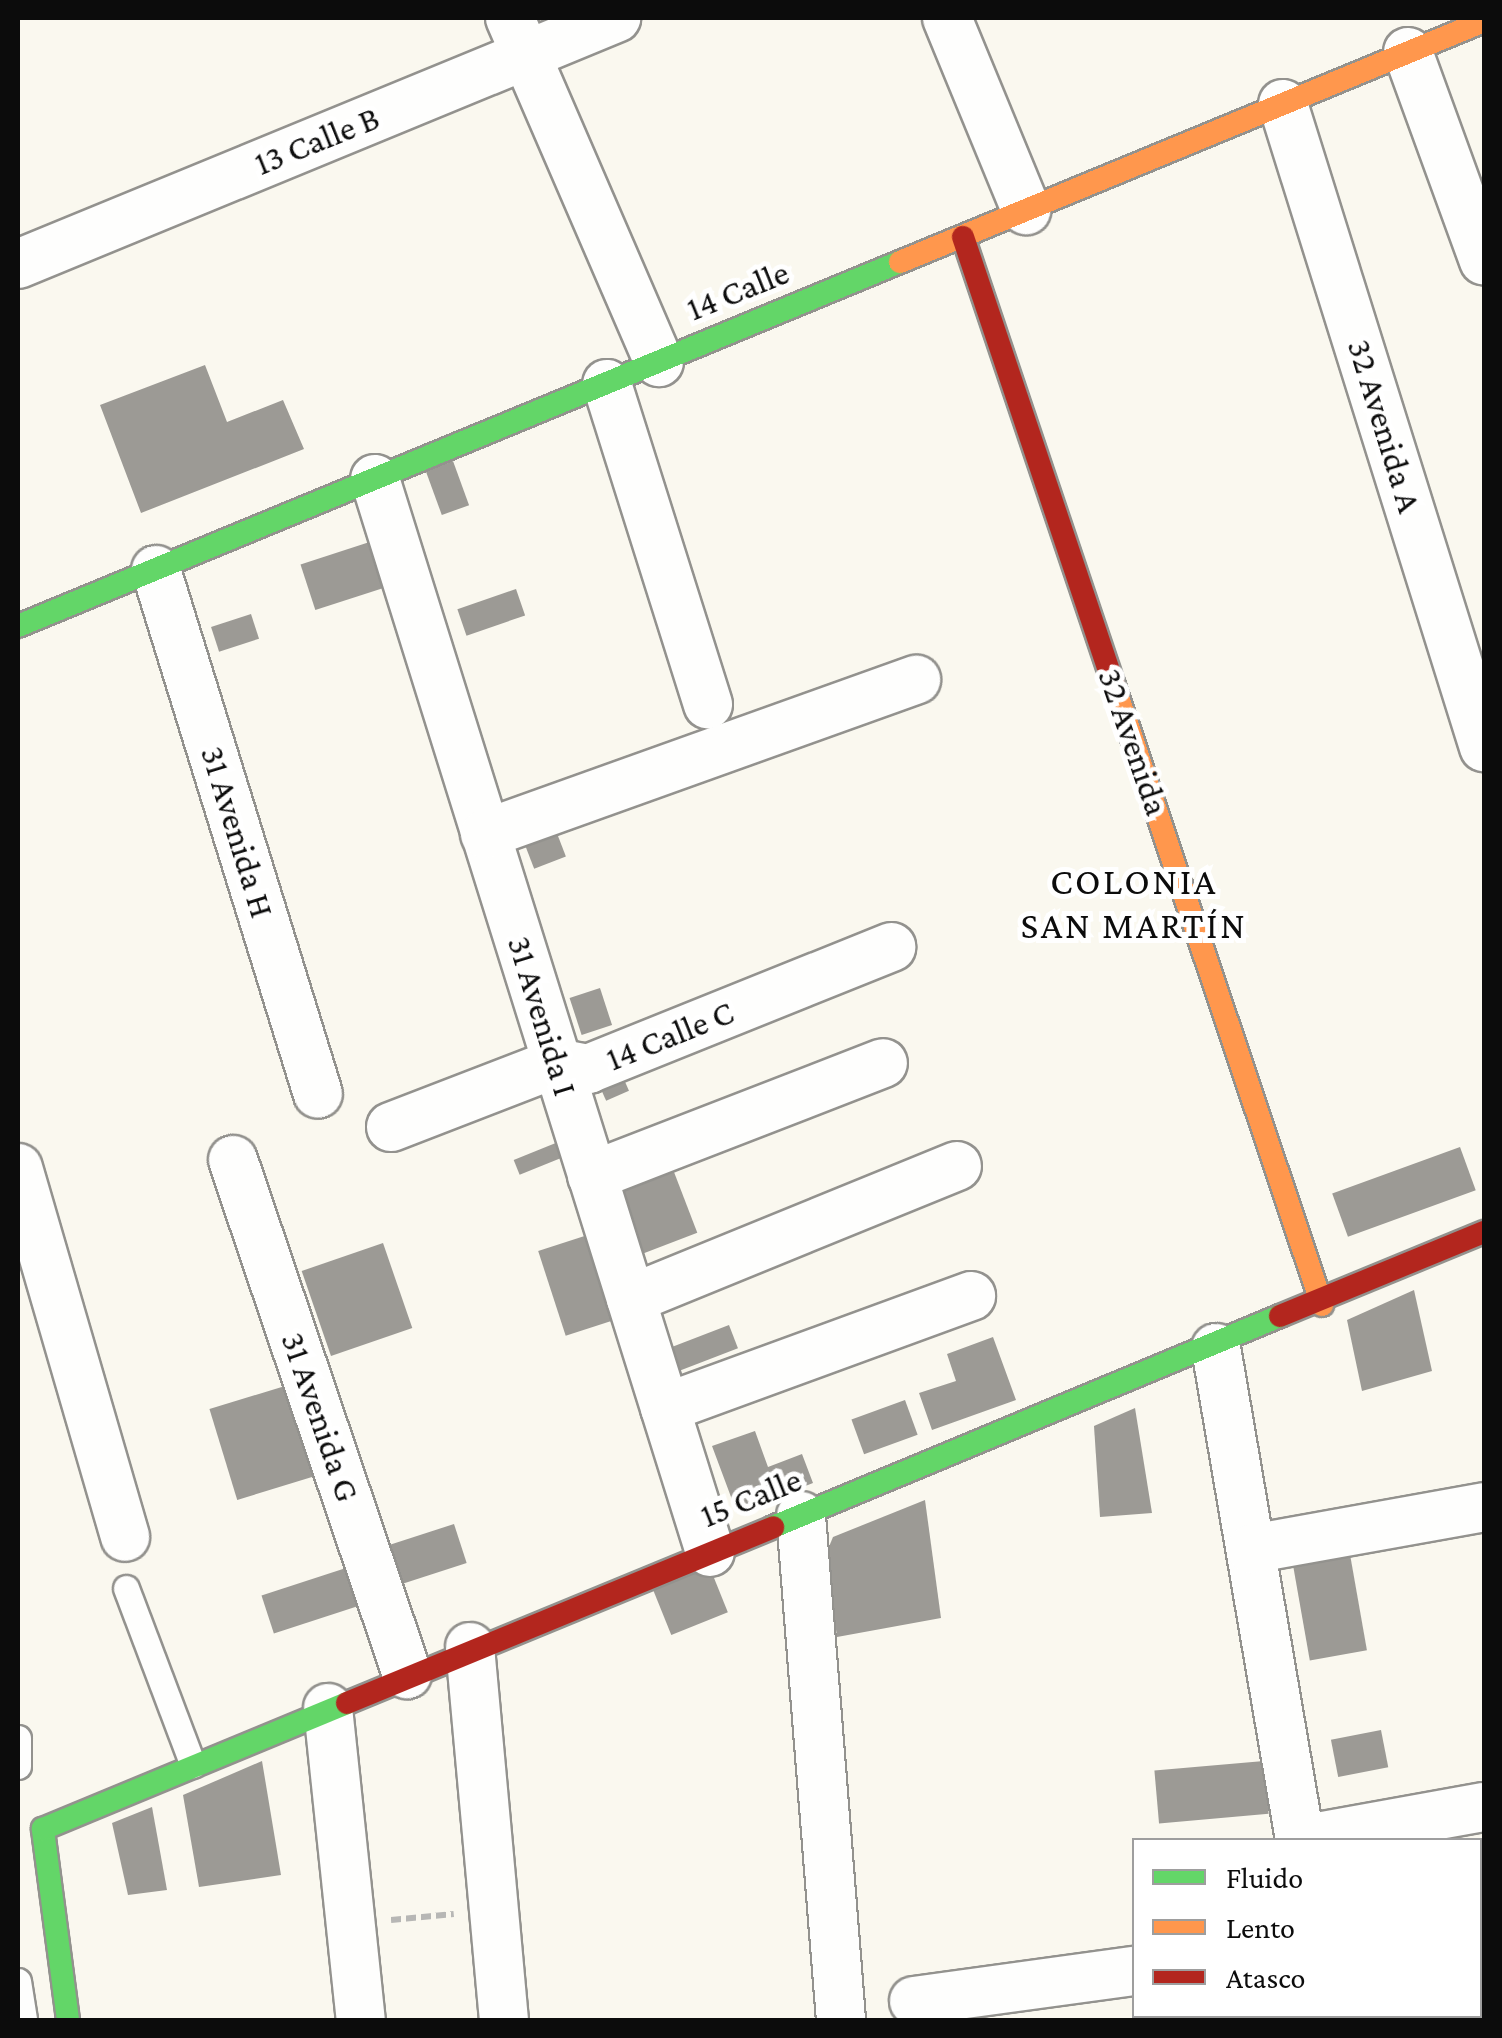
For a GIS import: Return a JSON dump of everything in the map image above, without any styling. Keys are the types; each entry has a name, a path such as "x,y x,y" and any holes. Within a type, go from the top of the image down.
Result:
{"street":[{"name":"13 Calle B","path":"18,264 518,36 616,18"},
{"path":"946,18 1026,210"},
{"name":"14 Calle","path":"18,626 1484,20"},
{"path":"518,36 659,362"},
{"path":"1408,52 1484,260"},
{"name":"32 Avenida A","path":"1283,104 1484,747"},
{"name":"32 Avenida","path":"963,236 1322,1305"},
{"path":"607,384 708,704"},
{"name":"31 Avenida I","path":"375,479 710,1552"},
{"name":"31 Avenida H","path":"156,570 318,1094"},
{"path":"485,834 916,680"},
{"name":"14 Calle C","path":"391,1127 558,1064 588,1069 890,947"},
{"path":"592,1176 882,1063"},
{"name":"31 Avenida G","path":"233,1160 407,1674"},
{"path":"631,1299 958,1166"},
{"path":"18,1168 126,1537"},
{"name":"15 Calle","path":"68,2020 43,1829 470,1647 1322,1305 1484,1232"},
{"path":"665,1408 971,1296"},
{"path":"1216,1348 1300,1838"},
{"path":"1251,1549 1484,1507"},
{"path":"801,1516 841,2020"},
{"path":"470,1647 504,2020"},
{"path":"328,1708 361,2020"},
{"path":"1311,1838 1484,1807"},
{"path":"914,2002 998,2004 1132,1971"}],"lane":[{"path":"126,1588 193,1765"},
{"path":"18,1738 18,1766"},
{"path":"18,1981 24,2020"}],"path":[{"path":"350,1924 494,1909"}],"building":[{"path":"205,365 227,422 283,400 304,449 141,513 100,405"},
{"path":"453,461 469,505 442,515 426,471"},
{"path":"388,536 403,582 315,610 301,564"},
{"path":"516,589 525,615 466,636 457,609"},
{"path":"251,614 259,639 219,652 211,627"},
{"path":"553,823 566,857 534,869 521,835"},
{"path":"600,988 612,1025 582,1035 570,998"},
{"path":"618,1066 629,1091 606,1101 595,1076"},
{"path":"573,1136 579,1151 520,1175 514,1160"},
{"path":"1460,1147 1476,1190 1348,1237 1332,1194"},
{"path":"669,1159 697,1233 643,1254 615,1180"},
{"path":"600,1231 628,1316 566,1336 538,1251"},
{"path":"383,1243 412,1328 331,1356 302,1271"},
{"path":"1414,1290 1432,1371 1362,1391 1347,1320"},
{"path":"729,1325 738,1348 678,1371 669,1348"},
{"path":"993,1337 1016,1400 932,1430 919,1393 956,1381 947,1354"},
{"path":"285,1386 313,1477 237,1500 209,1409"},
{"path":"905,1400 918,1435 864,1454 851,1419"},
{"path":"1135,1408 1152,1513 1100,1517 1094,1426"},
{"path":"755,1431 768,1467 802,1454 813,1483 737,1513 712,1446"},
{"path":"925,1500 941,1618 837,1637 826,1554 833,1537"},
{"path":"454,1524 467,1563 397,1586 385,1547"},
{"path":"1348,1543 1367,1650 1310,1660 1291,1553"},
{"path":"708,1563 728,1612 671,1635 651,1586"},
{"path":"349,1567 361,1605 274,1633 262,1595"},
{"path":"1381,1730 1388,1767 1338,1777 1331,1740"},
{"path":"262,1761 281,1875 199,1887 183,1795"},
{"path":"1264,1761 1269,1814 1159,1823 1154,1771"},
{"path":"152,1807 167,1890 128,1895 112,1823"}],"traffic: fast":[{"path":"18,626 900,262"},
{"path":"773,1527 1280,1316"},
{"path":"68,2020 43,1829 347,1703"}],"traffic: slow":[{"path":"900,262 1484,21"},
{"path":"1114,685 1322,1305"}],"traffic: jam":[{"path":"963,237 1114,685"},
{"path":"1280,1316 1484,1232"},
{"path":"347,1703 773,1527"}],"district":[{"name":"COLONIA SAN MARTÍN","path":"1134,904"}]}
